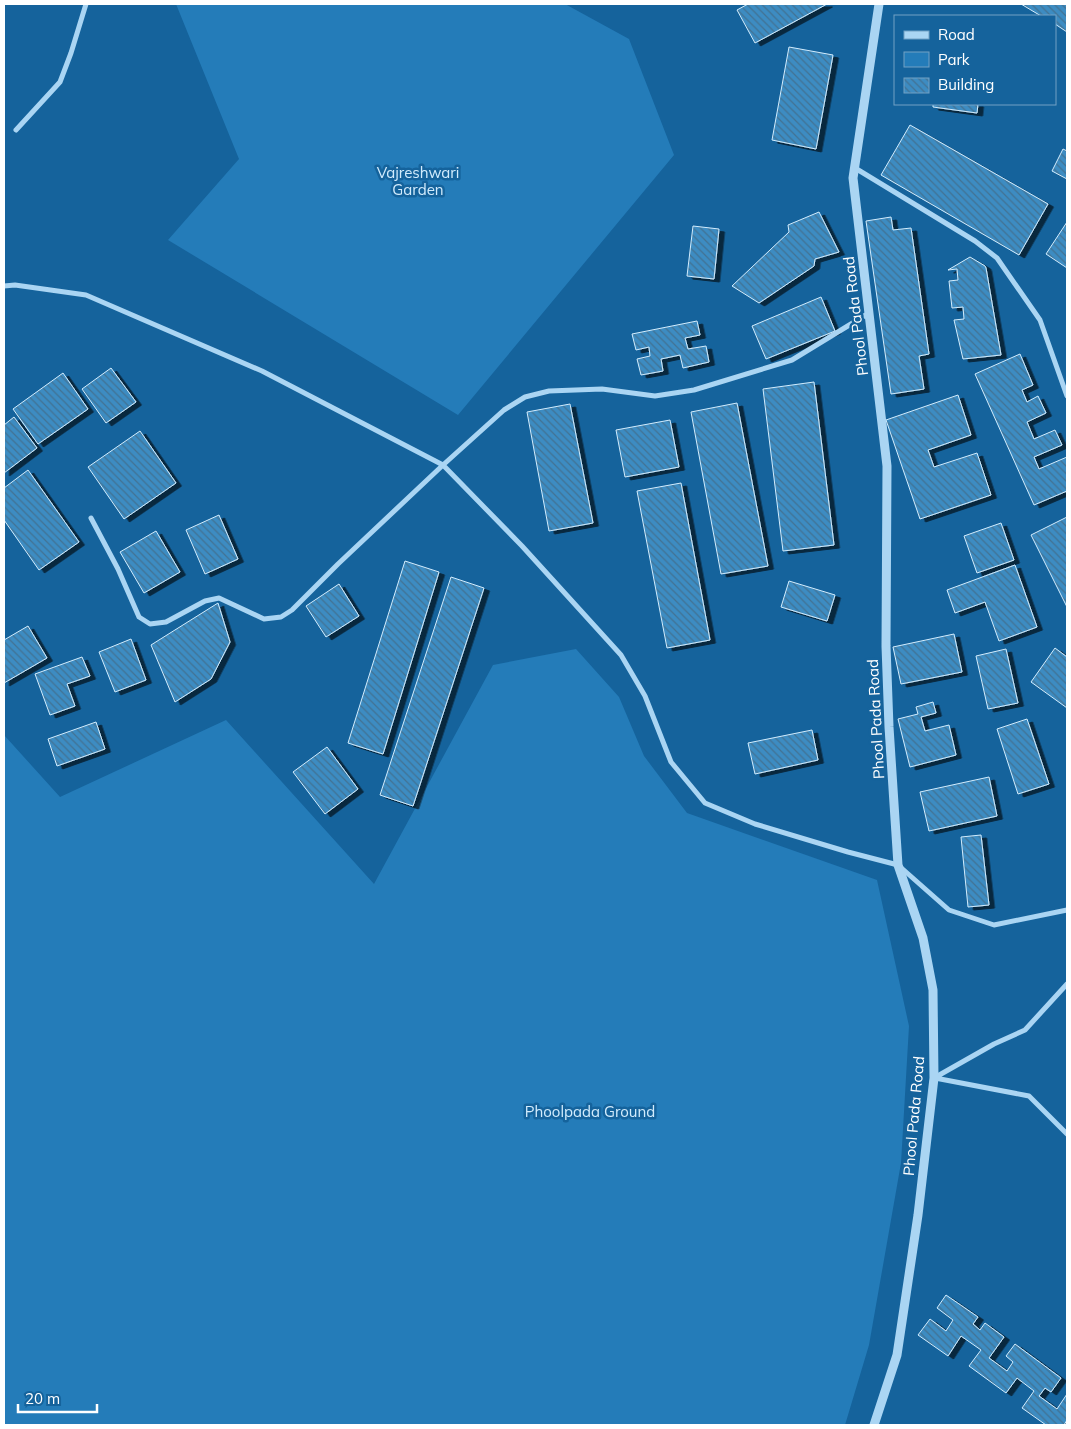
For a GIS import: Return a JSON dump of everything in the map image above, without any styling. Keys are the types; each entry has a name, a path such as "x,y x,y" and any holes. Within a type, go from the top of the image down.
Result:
{"street":[{"path":"16,130 60,82 86,4"},
{"name":"Phool Pada Road","path":"874,1425 897,1355 918,1215 934,1078 933,990 923,938 898,865 886,646 887,466 853,178 879,4"},
{"path":"855,168 975,241 997,258 1040,320 1067,396"},
{"path":"4,286 86,295 262,371 443,465 522,546 621,655 645,696 671,762 705,803 755,824 898,865 949,910 994,926 1067,910"},
{"path":"92,518 139,617 150,624 166,622 205,601 219,598 264,619 281,617 292,610 443,465 504,410 525,396 550,391 602,389 655,396 694,390 792,360 869,313"},
{"path":"934,1078 994,1044 1025,1030 1067,984"},
{"path":"934,1078 1029,1096 1067,1134"}],"green space":[{"name":"Vajreshwari Garden","path":"176,4 565,4 629,39 674,155 458,415 168,240 239,159"},
{"name":"Phoolpada Ground","path":"576,649 619,697 644,756 687,813 877,880 909,1026 901,1163 869,1345 845,1425 4,1425 4,735 60,797 226,720 374,884 493,665"}],"building":[{"path":"748,4 827,4 755,43 737,10"},
{"path":"1021,4 1067,4 1067,32 1056,25 1056,15 1039,15"},
{"path":"789,47 833,55 816,149 772,140"},
{"path":"933,105 978,105 977,113 933,107"},
{"path":"910,125 1048,204 1019,255 881,175"},
{"path":"1063,149 1067,151 1067,179 1052,171"},
{"path":"819,212 839,252 815,259 814,266 759,303 732,286 789,232 788,225"},
{"path":"891,217 893,230 911,228 929,354 919,356 924,389 891,394 866,221"},
{"path":"1067,222 1067,268 1046,254"},
{"path":"693,226 719,229 714,279 687,276"},
{"path":"970,257 986,268 1001,355 963,359 954,320 964,319 963,307 952,308 949,281 958,280 957,269 948,270"},
{"path":"821,297 835,331 766,359 752,326"},
{"path":"697,321 700,335 685,338 688,349 706,346 709,362 683,368 680,355 661,359 663,371 641,375 637,359 650,356 649,347 636,350 632,334"},
{"path":"1020,354 1033,385 1022,390 1027,402 1038,396 1046,413 1027,422 1034,439 1055,430 1062,445 1034,457 1039,469 1067,457 1067,491 1034,505 975,374"},
{"path":"111,368 136,402 106,423 82,389"},
{"path":"63,373 88,409 38,444 13,409"},
{"path":"814,382 834,545 783,551 763,389"},
{"path":"958,395 971,435 928,450 934,467 977,453 991,495 920,519 886,420"},
{"path":"737,403 768,566 721,574 691,412"},
{"path":"570,404 593,523 549,531 527,412"},
{"path":"14,417 37,448 4,473 4,425"},
{"path":"670,420 679,467 625,477 616,430"},
{"path":"140,431 176,483 124,519 88,467"},
{"path":"28,470 79,542 39,570 4,520 4,488"},
{"path":"681,483 710,640 667,648 637,491"},
{"path":"219,515 238,559 205,574 186,530"},
{"path":"1067,517 1067,607 1031,535"},
{"path":"1001,523 1014,560 977,573 964,536"},
{"path":"156,531 180,572 144,593 120,552"},
{"path":"405,561 439,572 383,754 348,743"},
{"path":"1015,565 1037,627 999,641 985,602 955,613 947,590"},
{"path":"451,577 484,588 413,806 380,795"},
{"path":"789,581 835,595 827,621 781,607"},
{"path":"339,584 359,616 326,637 306,606"},
{"path":"218,603 230,642 211,679 175,702 151,645"},
{"path":"28,626 47,658 4,683 4,640"},
{"path":"954,634 962,672 901,684 893,647"},
{"path":"131,639 146,680 115,692 99,652"},
{"path":"1055,648 1067,657 1067,708 1031,682"},
{"path":"1006,649 1018,703 988,709 976,656"},
{"path":"82,657 90,676 67,684 75,706 50,715 35,674"},
{"path":"933,702 936,713 921,717 925,731 949,725 956,755 910,767 898,719 918,714 916,707"},
{"path":"1027,719 1049,784 1018,794 997,729"},
{"path":"96,722 105,749 57,766 48,739"},
{"path":"812,730 818,760 755,774 748,743"},
{"path":"327,747 358,789 325,814 293,772"},
{"path":"989,777 997,816 929,831 920,792"},
{"path":"981,835 989,905 968,907 961,837"},
{"path":"946,1295 978,1317 973,1324 980,1330 985,1323 1004,1337 989,1358 1007,1371 1013,1362 1006,1356 1015,1344 1061,1378 1051,1392 1045,1388 1039,1396 1057,1409 1067,1394 1067,1420 1064,1425 1046,1425 1022,1408 1034,1391 1017,1378 1006,1393 969,1366 981,1350 961,1336 948,1356 918,1335 930,1319 946,1331 953,1320 937,1308"}]}
